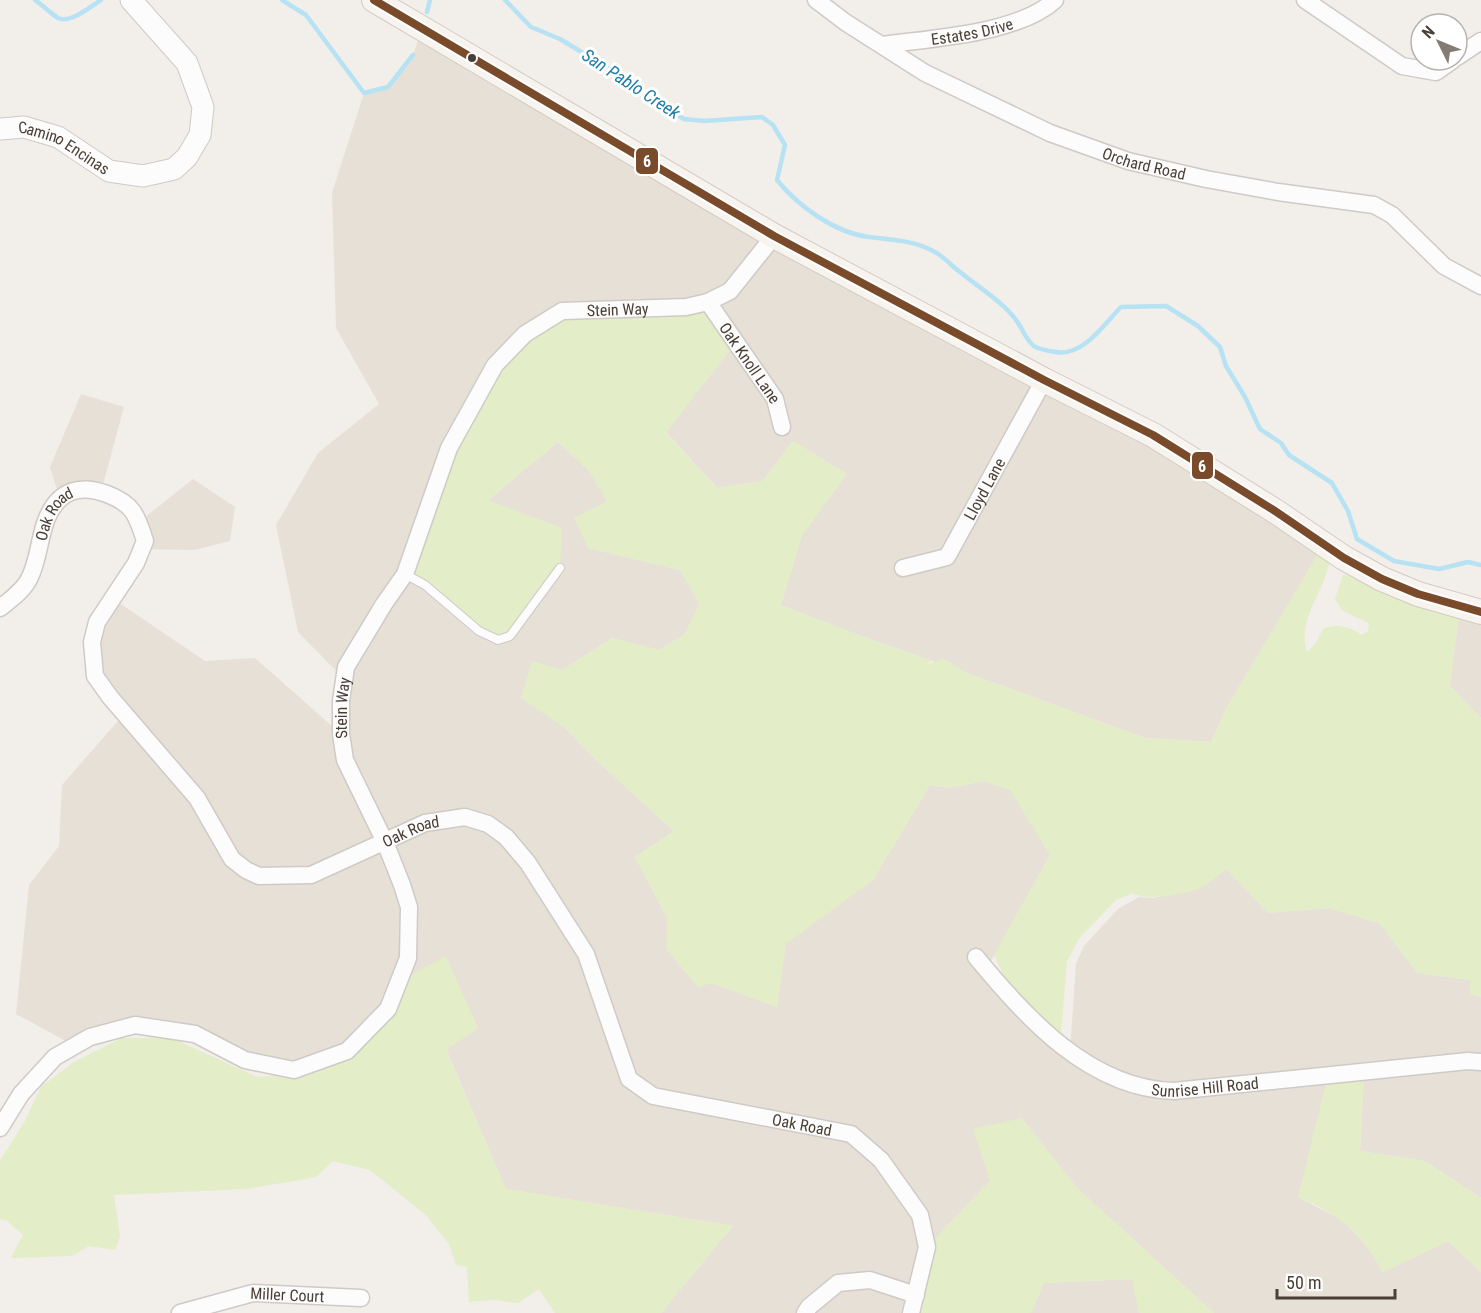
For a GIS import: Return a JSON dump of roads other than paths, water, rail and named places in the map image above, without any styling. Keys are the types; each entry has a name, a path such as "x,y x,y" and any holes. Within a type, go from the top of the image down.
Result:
{"main road":[{"path":"381,2 774,236 1044,380 1153,435 1275,511 1344,558 1382,579 1418,594 1481,612"}],"street":[{"name":"Camino Encinas","path":"0,129 24,127 58,137 110,171 143,176 174,169 187,157 200,135 203,107 187,63 131,0"},
{"name":"Orchard Road","path":"816,0 845,22 925,73 1040,128 1128,161 1206,179 1278,192 1374,205 1392,215 1444,266 1481,286"},
{"name":"Estates Drive","path":"883,45 996,29 1046,8 1055,0"},
{"path":"1305,0 1402,66 1409,67"},
{"name":"Stein Way","path":"0,1128 21,1094 55,1057 90,1037 135,1025 195,1034 244,1060 294,1070 347,1051 388,1009 408,958 409,907 385,842 345,760 340,700 346,667 378,612 405,574 449,448 495,365 525,334 562,311 686,307 708,302 730,291 774,236"},
{"name":"Oak Knoll Lane","path":"708,302 775,399 782,427"},
{"name":"Lloyd Lane","path":"903,568 947,557 1044,380"},
{"name":"Oak Road","path":"0,608 28,582 36,563 47,518 60,499 78,488 95,490 120,500 135,512 145,541 136,563 97,622 92,642 95,676 110,697 197,798 232,859 246,870 259,876 311,875 425,823 465,817 488,824 506,837 528,863 586,954 629,1079 653,1096 851,1134 881,1160 920,1215 927,1247 911,1313"},
{"name":"Sunrise Hill Road","path":"976,957 1018,1007 1053,1039 1089,1064 1128,1083 1154,1091 1174,1091 1468,1061 1481,1062"},
{"path":"805,1313 838,1283 870,1280 916,1295"},
{"name":"Miller Court","path":"180,1313 253,1293 361,1298"}],"lane":[{"path":"405,574 425,585 479,631 498,640 510,636 560,568"}],"waterway":[{"name":"San Pablo Creek","path":"35,0 55,16 63,19 75,17 101,0"},
{"name":"San Pablo Creek","path":"282,0 306,15 364,93 388,87 413,55"},
{"name":"San Pablo Creek","path":"427,12 430,0"},
{"name":"San Pablo Creek","path":"505,0 531,27 560,39 684,119 704,121 762,117 773,125 785,145 777,180 795,199 818,217 843,230 869,237 911,243 942,256 1004,307 1016,320 1028,340 1036,347 1066,352 1092,338 1121,307 1166,306 1198,326 1220,347 1226,366 1245,397 1260,429 1281,443 1289,455 1332,483 1348,511 1357,539 1394,561 1439,569 1468,562 1481,565"}]}
